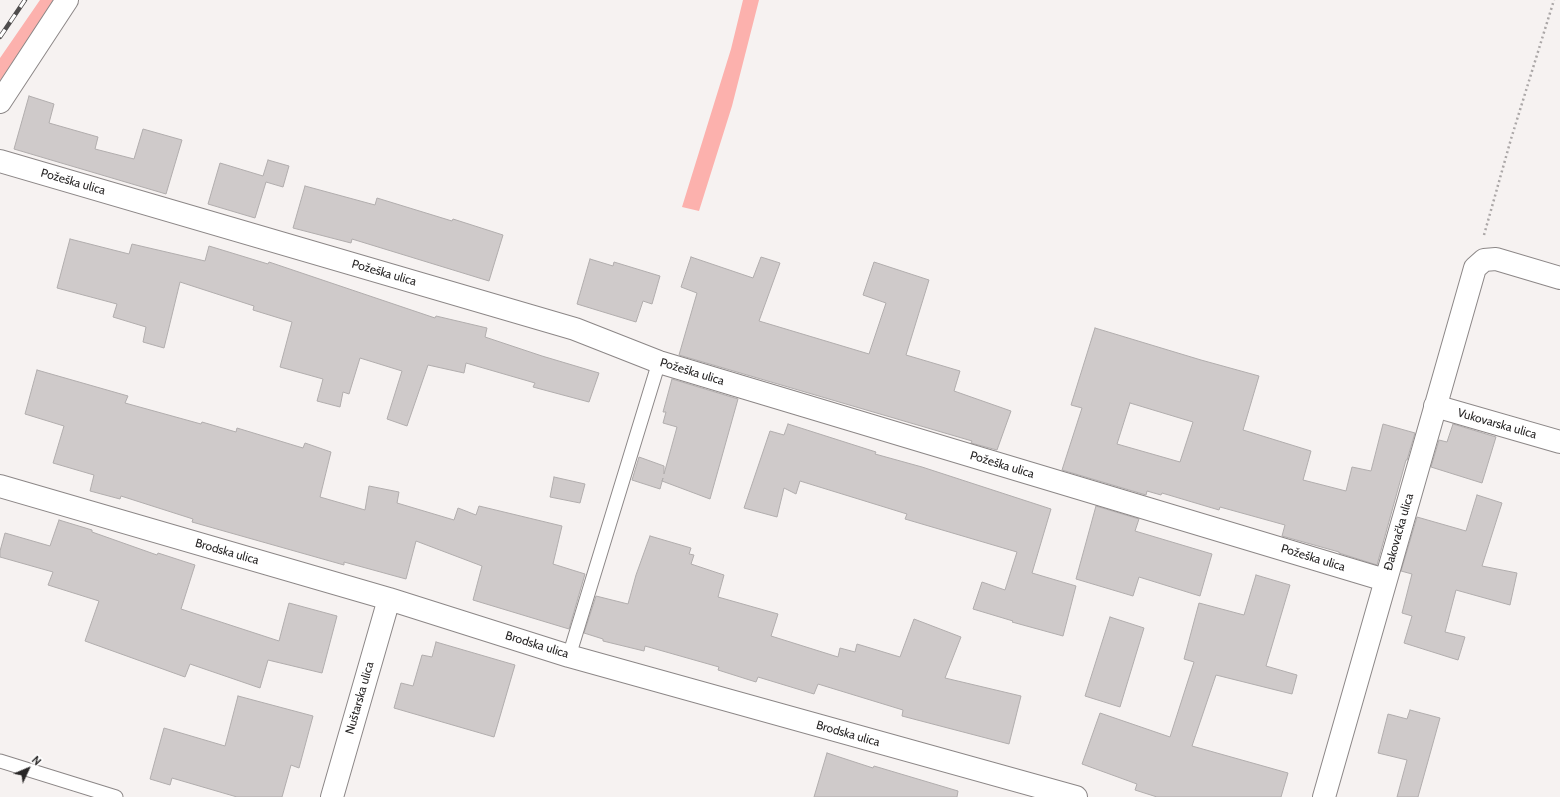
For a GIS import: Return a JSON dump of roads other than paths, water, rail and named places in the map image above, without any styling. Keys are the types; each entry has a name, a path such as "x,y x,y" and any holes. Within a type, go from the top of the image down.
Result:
{"street":[{"path":"0,102 67,0"},
{"name":"Požeška ulica","path":"0,161 575,329 659,362 1385,580"},
{"name":"Đakovačka ulica","path":"1324,797 1475,268 1484,260 1496,259 1560,278"},
{"name":"Vukovarska ulica","path":"1435,406 1560,442"},
{"name":"Brodska ulica","path":"0,486 389,599 569,656 1076,797"},
{"name":"Nuštarska ulica","path":"332,797 389,599"}],"lane":[{"path":"569,656 659,362"},
{"path":"0,761 116,797"}],"railway":[{"path":"0,37 25,0"}]}
